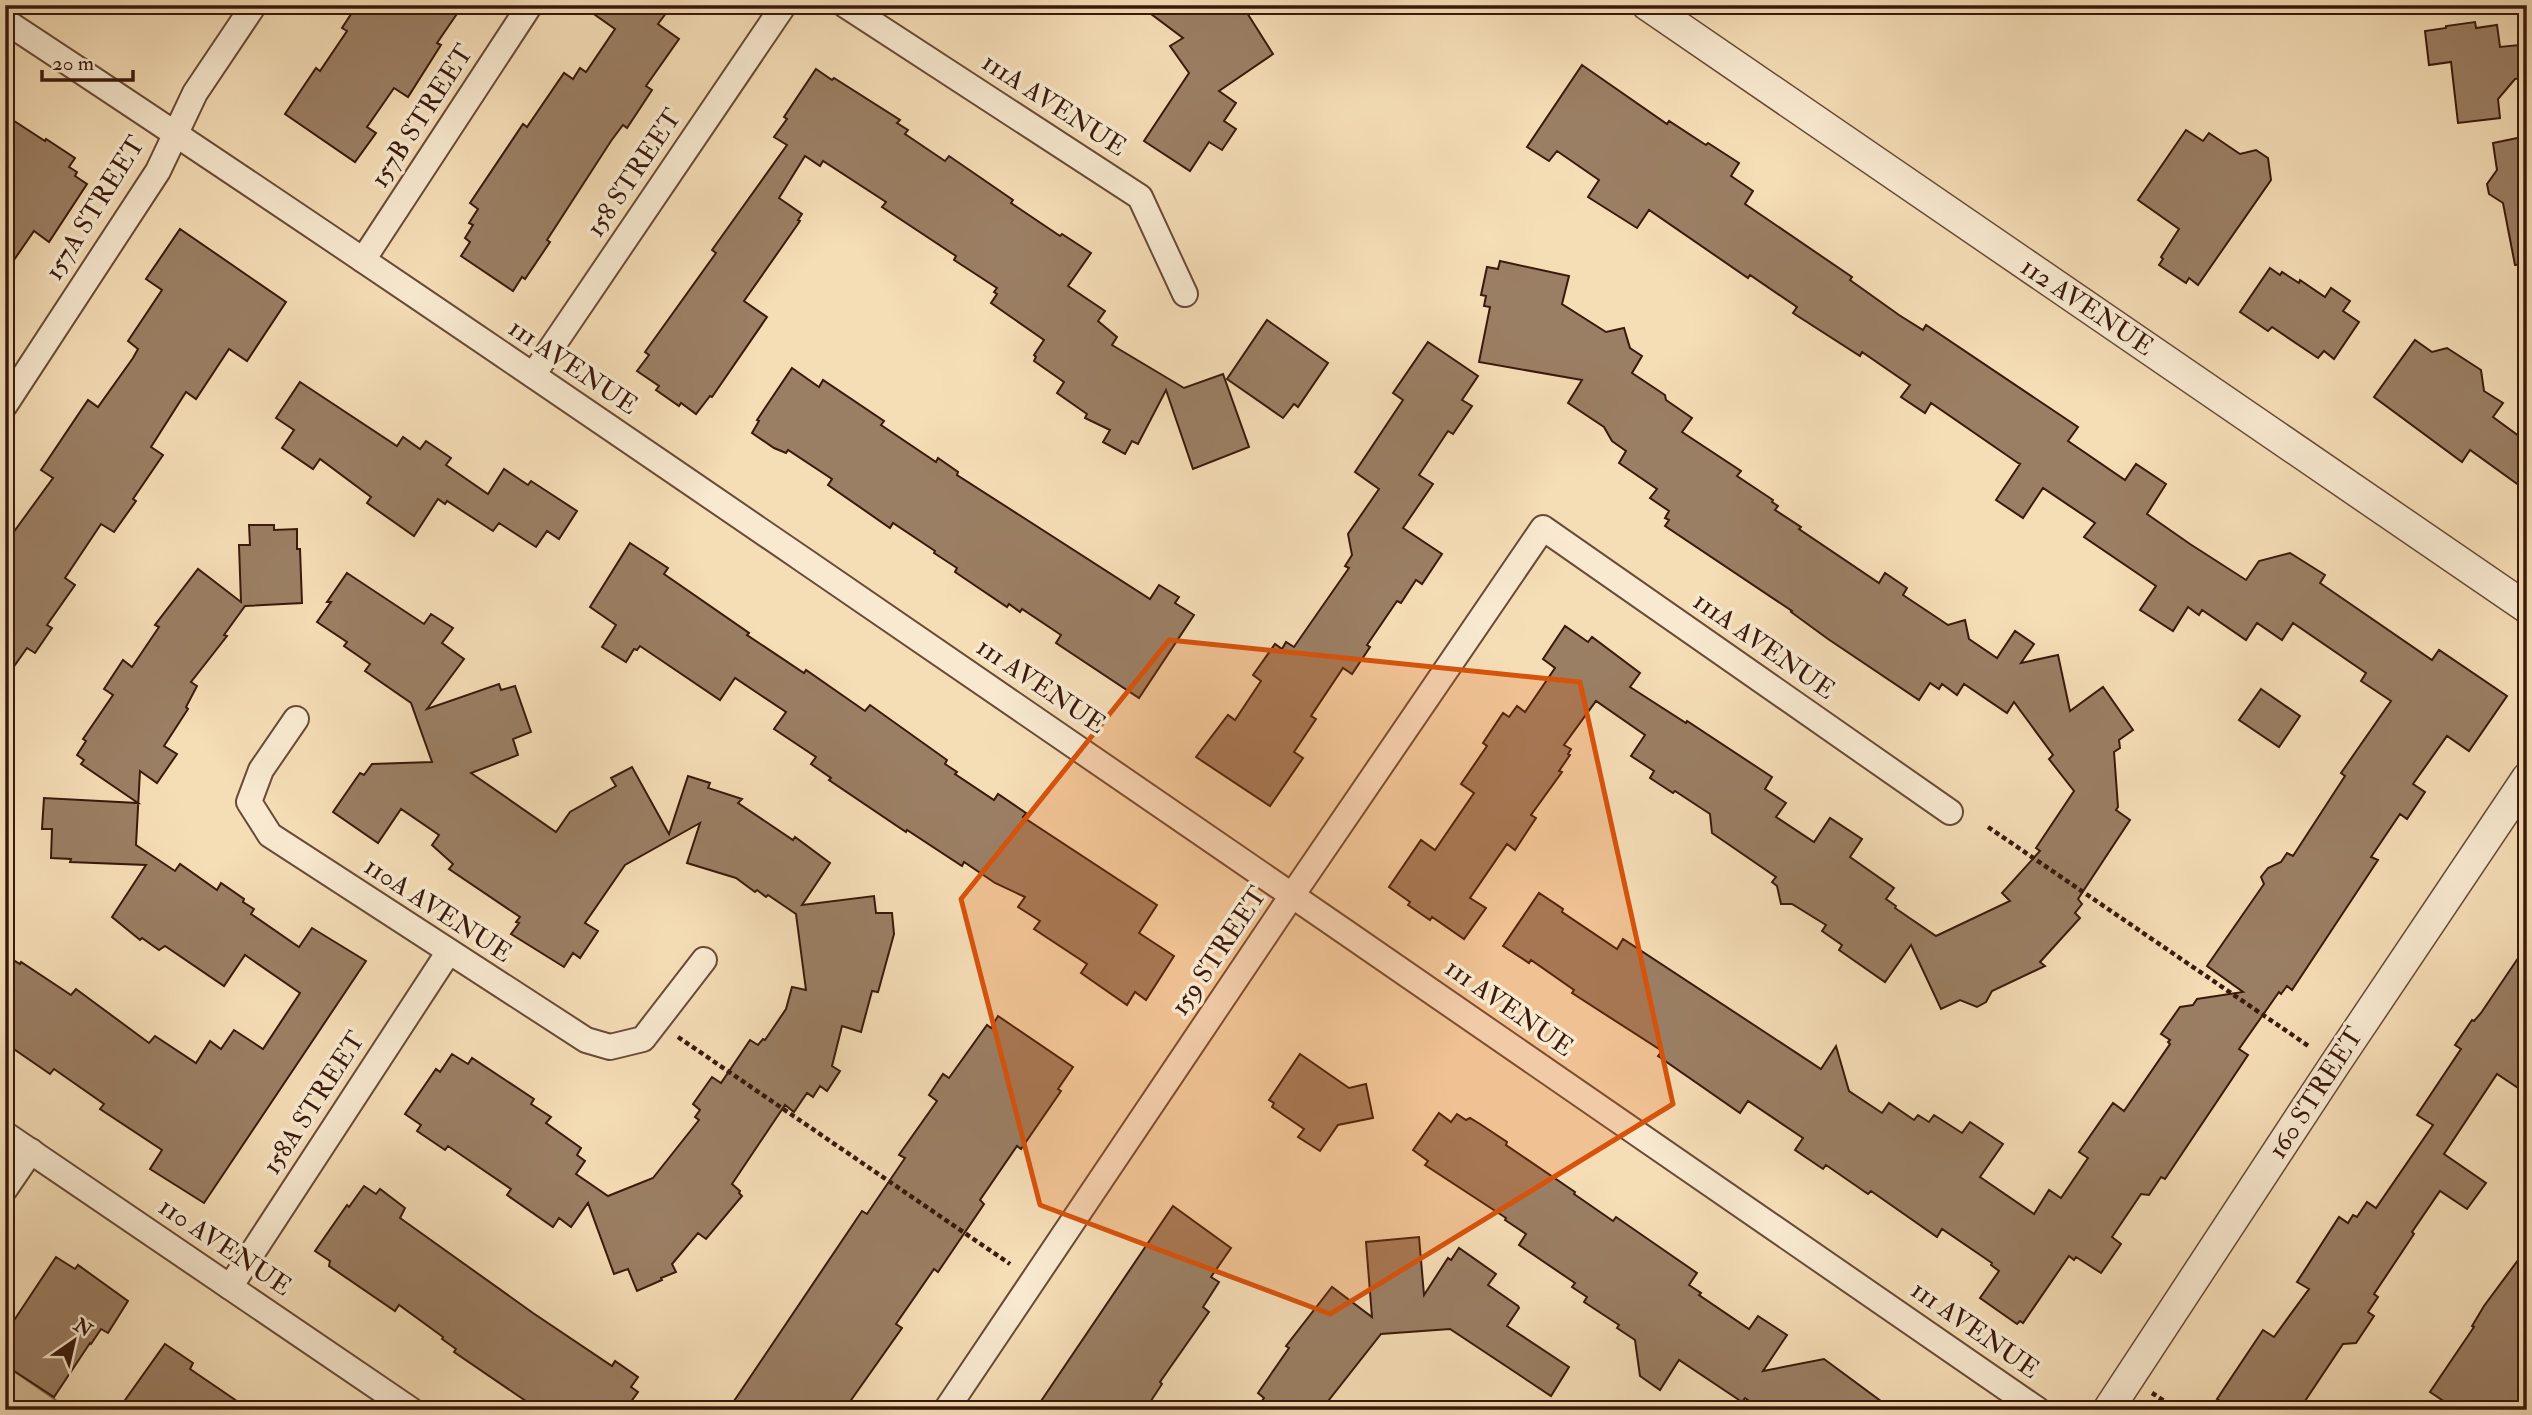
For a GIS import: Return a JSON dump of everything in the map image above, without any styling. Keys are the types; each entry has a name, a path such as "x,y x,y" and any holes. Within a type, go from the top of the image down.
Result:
{"street":[{"name":"157A STREET","path":"5,405 158,171 195,93 254,5"},
{"name":"157B STREET","path":"363,260 530,5"},
{"name":"158 STREET","path":"533,375 784,5"},
{"name":"111A AVENUE","path":"845,5 1140,197 1185,294"},
{"name":"112 AVENUE","path":"1647,5 2527,608"},
{"name":"111 AVENUE","path":"5,21 175,132 1293,894 2038,1410"},
{"name":"111A AVENUE","path":"1543,528 1950,812"},
{"name":"159 STREET","path":"946,1410 1543,528"},
{"name":"110A AVENUE","path":"296,719 261,770 250,802 270,835 448,953 586,1040 610,1047 643,1039 704,960"},
{"name":"160 STREET","path":"2108,1410 2527,778"},
{"name":"158A STREET","path":"230,1287 448,953"},
{"name":"110 AVENUE","path":"5,1134 411,1410"},
{"path":"5,1189 30,1151"}],"path":[{"path":"1988,827 2311,1048"},
{"path":"669,1030 1010,1264"},
{"path":"2151,1392 2178,1410"}],"highlighted area":[{"path":"1169,640 1580,682 1673,1104 1330,1314 1040,1205 961,899"}],"shaded area":[{"path":"5,1365 70,1410 5,1410"}],"building":[{"path":"357,5 463,5 437,43 441,45 408,97 394,88 367,127 376,133 355,162 285,114 316,68 320,71 347,31 342,28"},
{"path":"581,5 672,5 658,24 679,39 646,86 652,90 627,128 623,125 611,141 547,240 550,242 525,279 522,277 513,291 461,256 470,242 465,238 473,225 469,223 478,209 470,203 523,124 527,127 564,73 573,79 580,68 586,72 615,29"},
{"path":"1139,5 1242,5 1273,54 1219,91 1236,103 1224,121 1236,129 1222,150 1209,142 1190,171 1144,141 1189,73 1170,46 1183,38"},
{"path":"2475,22 2476,28 2497,25 2500,47 2519,45 2523,78 2515,79 2498,99 2500,118 2458,123 2451,62 2429,65 2425,31"},
{"path":"1582,65 1667,124 1669,121 1739,163 1731,176 1753,191 1745,204 1852,277 1850,280 1899,315 1923,330 1926,325 2078,427 2068,441 2125,480 2136,464 2166,484 2147,514 2190,544 2246,580 2259,561 2290,553 2325,575 2320,583 2432,660 2439,650 2507,696 2469,751 2447,736 2413,784 2425,792 2407,819 2400,814 2371,857 2378,860 2292,990 2287,986 2281,994 2279,992 2239,1049 2248,1055 2165,1179 2161,1177 2149,1195 2141,1194 2112,1237 2121,1244 2101,1273 2076,1257 2074,1260 2069,1256 2023,1323 2020,1321 2017,1324 1980,1298 1999,1271 1992,1263 1942,1229 1937,1237 1871,1191 1868,1194 1826,1165 1823,1169 1795,1150 1803,1138 1748,1101 1740,1113 1658,1056 1662,1051 1572,993 1574,990 1531,960 1529,963 1503,946 1539,893 1617,949 1623,939 1821,1069 1836,1046 1849,1091 1882,1113 1889,1103 1914,1120 1918,1115 1929,1122 1934,1115 1962,1133 1970,1122 2003,1144 1980,1177 2034,1214 2049,1190 2061,1198 2088,1158 2079,1152 2113,1103 2124,1111 2170,1044 2170,1040 2161,1034 2180,1007 2193,1005 2197,999 2243,992 2207,966 2264,884 2261,877 2268,868 2281,862 2287,853 2293,856 2345,776 2341,773 2391,701 2361,681 2366,673 2293,623 2282,640 2257,623 2246,640 2202,610 2199,615 2188,607 2173,631 2140,610 2156,586 2084,537 2095,523 2043,488 2023,518 1996,500 2020,464 1931,403 1925,413 1901,397 1910,385 1862,352 1860,356 1793,313 1797,307 1750,275 1748,278 1649,210 1637,228 1588,197 1599,180 1557,151 1549,161 1527,147"},
{"path":"816,69 900,120 897,123 908,130 905,134 945,161 949,156 1013,200 1011,203 1091,253 1068,286 1105,311 1098,321 1117,337 1112,345 1184,388 1223,374 1249,447 1193,469 1166,390 1138,444 1132,441 1125,454 1103,442 1110,430 1085,418 1087,414 1057,393 1064,382 1034,361 1034,355 1044,340 991,303 997,294 994,292 997,288 954,260 956,256 882,207 886,202 823,161 820,166 805,156 779,198 802,214 798,220 800,221 744,301 767,317 712,397 710,396 696,414 656,390 659,386 637,371 649,355 645,352 716,253 712,250 787,145 774,137"},
{"path":"5,115 75,158 69,167 77,172 75,176 87,184 49,242 34,231 5,273"},
{"path":"2186,130 2203,141 2209,133 2240,154 2256,150 2268,158 2271,180 2198,285 2189,278 2186,283 2159,265 2163,259 2161,257 2179,229 2138,200"},
{"path":"2527,136 2527,264 2515,265 2503,203 2489,194 2487,184 2497,170 2493,143"},
{"path":"180,229 286,302 247,361 229,349 196,399 186,392 151,447 163,455 133,499 136,501 114,532 101,524 65,578 75,585 47,625 52,628 35,653 27,648 5,679 5,544 53,478 41,470 88,400 98,407 138,349 128,341 162,290 146,279"},
{"path":"1500,261 1569,276 1562,304 1606,332 1624,328 1630,348 1642,356 1632,373 1665,395 1666,400 1692,418 1682,432 1741,471 1737,476 1773,500 1778,506 1775,510 1801,527 1799,529 1879,583 1885,573 1907,588 1903,595 1948,625 1965,620 1969,639 1997,658 2015,631 2034,644 2021,663 2058,655 2070,711 2103,687 2133,730 2119,740 2120,748 2114,752 2118,807 2116,810 2130,820 2078,899 2082,904 2075,913 2080,918 2040,962 2045,966 1992,991 1986,1002 1977,1007 1960,1000 1941,1009 1911,945 1885,982 1839,950 1842,945 1822,931 1826,925 1792,904 1781,904 1777,886 1772,882 1776,877 1712,833 1710,814 1650,778 1654,771 1631,756 1645,735 1596,701 1564,745 1571,749 1568,754 1570,755 1559,771 1562,772 1531,815 1536,818 1515,850 1507,844 1470,898 1486,908 1464,939 1432,917 1430,920 1408,905 1410,902 1389,887 1421,840 1435,850 1474,793 1461,784 1487,746 1483,743 1503,713 1509,717 1517,706 1525,712 1555,668 1543,659 1565,626 1588,642 1592,637 1640,673 1630,687 1772,777 1765,789 1786,803 1776,817 1814,842 1830,818 1862,839 1850,857 1894,888 1886,899 1896,906 1895,908 1936,936 2010,901 2002,893 2040,851 2036,848 2074,791 2049,759 2053,755 2014,702 2007,713 1964,684 1957,695 1942,684 1939,689 1930,683 1919,700 1665,526 1669,520 1665,518 1669,511 1650,498 1657,489 1619,463 1626,451 1612,441 1604,427 1568,403 1582,380 1479,362 1490,307 1484,306 1486,296 1481,295 1487,267 1498,269"},
{"path":"2270,268 2299,283 2300,280 2325,297 2331,288 2350,301 2343,311 2359,322 2334,359 2324,351 2318,358 2272,327 2268,331 2240,312"},
{"path":"1267,320 1328,363 1298,407 1294,404 1283,418 1227,379"},
{"path":"2415,340 2432,352 2447,348 2481,370 2484,391 2503,403 2493,417 2527,442 2527,491 2470,450 2462,462 2374,397"},
{"path":"1428,342 1478,376 1462,400 1472,406 1453,434 1448,431 1419,475 1433,484 1403,528 1442,554 1422,584 1416,580 1401,603 1397,601 1367,645 1370,647 1352,674 1343,668 1311,716 1316,719 1294,752 1303,758 1270,806 1196,757 1228,715 1235,720 1261,681 1253,675 1275,644 1282,649 1286,642 1294,647 1349,568 1345,566 1352,555 1348,534 1379,489 1355,472 1403,400 1393,393"},
{"path":"792,368 819,387 823,380 884,421 881,425 936,462 938,458 958,472 957,475 1150,599 1159,585 1179,597 1175,603 1194,615 1139,698 1056,643 1061,635 1022,609 1020,612 1009,604 1007,607 955,572 957,568 934,553 935,551 893,523 890,528 828,485 832,479 788,450 786,453 774,448 752,433 759,421 757,420"},
{"path":"300,382 397,446 403,437 420,449 426,441 451,458 446,465 488,494 504,469 528,485 531,481 577,511 559,539 547,531 536,547 499,523 493,531 447,501 445,504 438,499 414,536 367,503 371,497 320,459 313,469 282,448 294,430 276,418"},
{"path":"249,525 274,525 274,530 297,529 302,603 245,606 224,635 227,636 191,682 197,686 186,707 188,709 164,746 177,754 157,783 140,771 136,845 175,871 180,864 217,890 221,883 254,909 251,914 299,947 312,928 366,961 204,1203 150,1169 162,1150 100,1109 104,1104 54,1069 50,1074 5,1043 5,955 20,964 21,962 71,995 76,989 149,1043 155,1036 196,1063 210,1041 221,1049 234,1030 263,1049 300,993 245,955 224,986 165,946 159,950 142,938 140,940 112,917 146,865 70,862 71,859 51,858 52,829 42,829 44,798 138,803 81,764 84,760 77,755 86,741 83,739 113,695 104,689 123,660 132,667 159,627 155,625 198,569 241,602 239,545 250,545"},
{"path":"630,543 668,568 664,574 749,633 747,635 804,673 806,670 865,711 870,705 947,760 945,764 957,772 955,774 994,800 998,794 1026,813 1023,817 1157,905 1139,933 1174,956 1146,1000 1135,992 1127,1005 1081,973 1087,964 1034,929 1040,921 1018,907 1025,897 995,883 964,862 962,866 829,780 831,778 811,764 816,757 774,729 786,712 735,678 720,700 640,646 637,650 634,649 626,662 602,647 616,625 590,607"},
{"path":"347,573 424,624 431,614 453,628 442,643 464,659 427,709 499,684 501,690 515,686 531,732 513,739 518,755 471,773 556,832 570,812 616,786 611,778 632,767 669,834 688,776 710,783 708,788 742,799 738,803 793,840 795,837 830,863 802,905 874,896 876,913 892,913 894,934 878,992 872,991 861,1032 842,1026 832,1066 840,1071 827,1091 820,1086 813,1097 807,1093 794,1112 785,1105 732,1184 742,1196 706,1239 698,1233 672,1264 676,1272 637,1291 628,1269 614,1274 588,1203 571,1227 559,1218 553,1227 507,1195 511,1189 448,1146 445,1150 417,1131 421,1125 405,1114 436,1069 440,1072 452,1054 468,1064 472,1058 534,1099 531,1104 551,1117 546,1123 581,1148 577,1155 585,1161 576,1174 608,1196 653,1178 699,1120 695,1117 700,1110 693,1104 712,1077 721,1083 750,1040 758,1045 765,1040 786,1009 792,987 806,990 796,914 768,895 766,897 757,890 755,892 736,878 687,863 700,823 625,865 585,923 598,931 580,958 573,953 564,967 511,934 520,917 449,869 453,864 432,845 439,835 401,809 378,843 333,812 360,773 364,775 372,764 432,762 411,703 365,671 370,664 344,646 347,642 317,622"},
{"path":"2261,689 2300,716 2279,747 2239,720"},
{"path":"2527,945 2527,1094 2497,1074 2444,1154 2486,1183 2467,1209 2440,1191 2374,1294 2378,1297 2368,1312 2374,1316 2356,1343 2343,1344 2299,1410 2234,1410 2217,1399 2263,1330 2274,1337 2309,1289 2297,1282 2339,1217 2348,1223 2353,1215 2357,1217 2367,1202 2376,1208 2433,1125 2417,1115 2461,1049 2455,1045 2472,1020 2481,1013"},
{"path":"998,1016 1073,1067 1058,1089 1061,1091 1021,1149 1017,1146 980,1200 984,1204 938,1272 934,1269 896,1324 902,1328 844,1410 728,1410 862,1211 867,1214 905,1158 899,1155 937,1101 929,1095 943,1074 949,1078 987,1025 991,1028"},
{"path":"1300,1054 1349,1088 1366,1084 1373,1118 1338,1125 1320,1151 1298,1137 1304,1129 1272,1107 1274,1103 1269,1100"},
{"path":"1439,1113 1451,1122 1457,1114 1480,1124 1613,1221 1616,1217 1697,1273 1689,1285 1701,1293 1699,1295 1749,1329 1758,1316 1787,1335 1763,1371 1824,1359 1893,1410 1763,1410 1745,1398 1742,1402 1679,1360 1660,1390 1640,1376 1635,1340 1617,1328 1619,1325 1584,1302 1587,1297 1572,1287 1575,1283 1519,1245 1526,1234 1425,1165 1428,1161 1413,1150"},
{"path":"364,1186 376,1194 380,1189 405,1208 400,1218 533,1313 612,1366 615,1361 638,1377 631,1387 638,1392 625,1410 539,1410 454,1352 456,1349 442,1339 443,1337 399,1305 395,1311 329,1266 330,1261 315,1251 347,1205 349,1207"},
{"path":"1173,1206 1231,1248 1211,1277 1219,1282 1203,1307 1209,1312 1160,1382 1162,1384 1145,1410 1035,1410"},
{"path":"1419,1237 1424,1295 1448,1258 1451,1260 1459,1248 1496,1274 1488,1285 1519,1308 1507,1326 1569,1367 1551,1396 1450,1329 1381,1334 1321,1410 1256,1410 1264,1398 1258,1393 1289,1348 1286,1346 1332,1287 1372,1317 1366,1242"},
{"path":"2527,1248 2527,1388 2512,1410 2457,1410 2430,1392 2474,1327 2472,1326 2484,1306"},
{"path":"56,1257 75,1269 78,1265 128,1301 108,1333 101,1329 90,1343 54,1397 5,1365 5,1334"},
{"path":"165,1344 193,1363 190,1369 250,1410 118,1410"}]}
